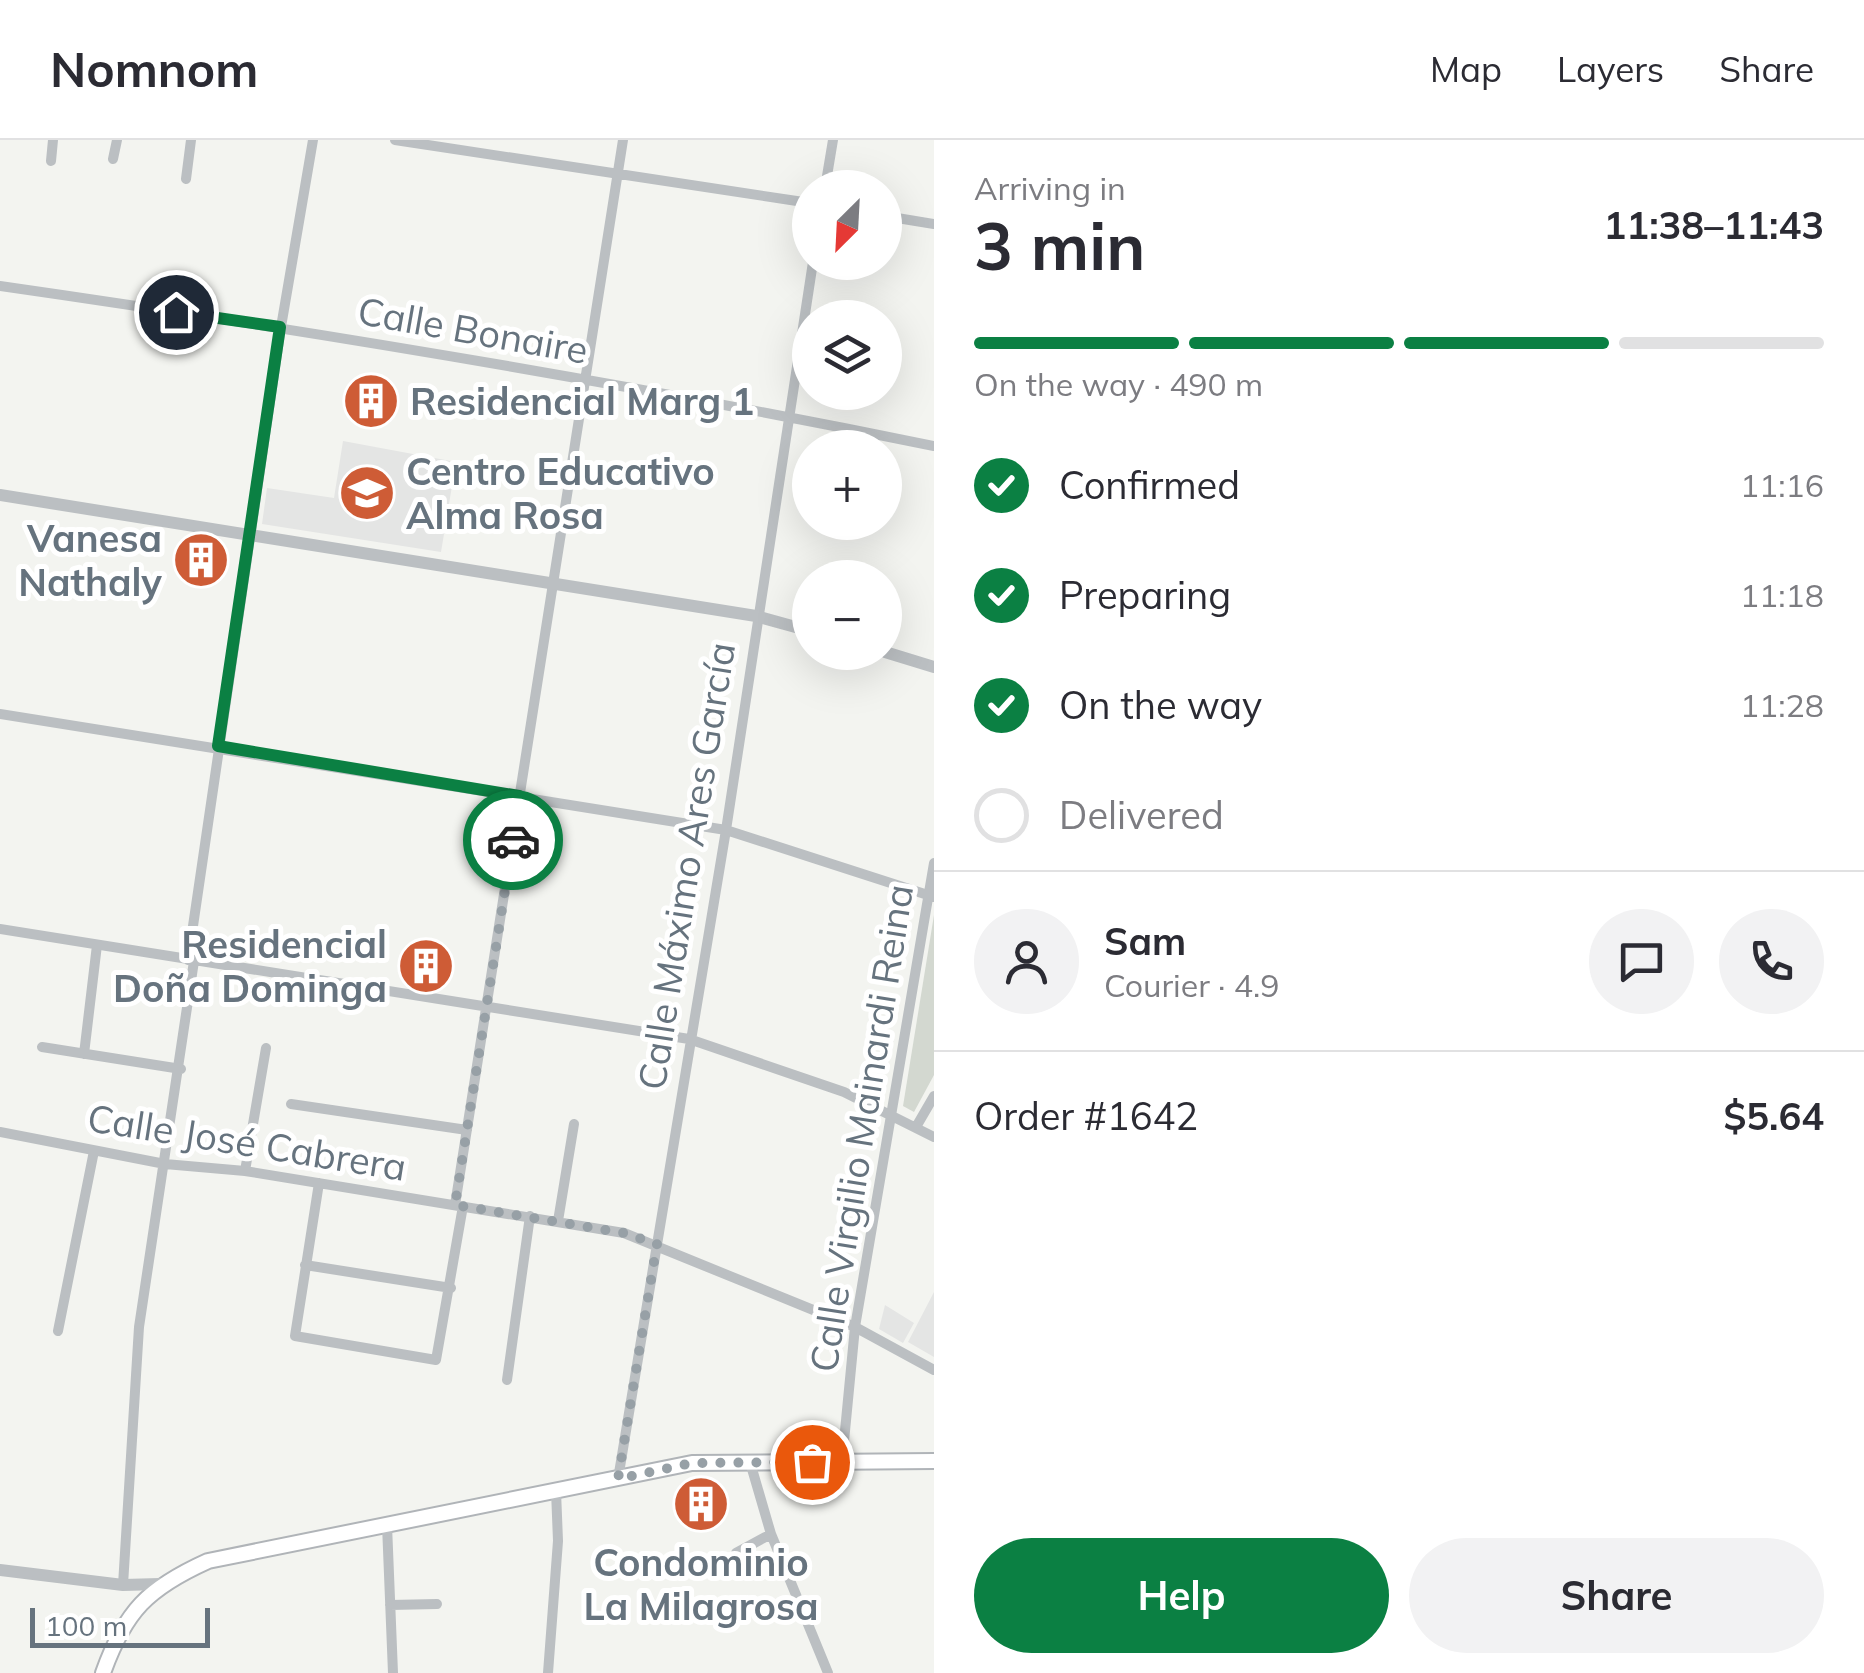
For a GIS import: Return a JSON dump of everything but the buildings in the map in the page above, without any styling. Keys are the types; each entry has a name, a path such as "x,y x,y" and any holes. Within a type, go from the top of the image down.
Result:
{"main road":[{"path":"103,1673 130,1612 160,1584 208,1561 692,1463 934,1461"}],"street":[{"path":"50,161 53,140"},
{"path":"113,160 116,140"},
{"path":"186,179 191,140"},
{"path":"123,1585 139,1328 181,1069 218,746 280,327 313,140"},
{"path":"394,140 792,200"},
{"path":"319,1183 295,1336 438,1360 467,1130 489,1010 623,140"},
{"path":"828,170 833,140"},
{"path":"902,219 934,224"},
{"name":"Calle Máximo Ares García","path":"618,1479 688,1039 726,830 756,616 811,280"},
{"name":"Calle Bonaire","path":"0,286 280,327 790,416 934,446"},
{"path":"0,495 756,616 792,626"},
{"path":"902,657 934,666"},
{"path":"0,714 726,830 931,895"},
{"name":"Calle Virgilio Mainardi Reina","path":"842,1462 855,1327 934,864"},
{"path":"0,930 688,1039 844,1092 934,1137"},
{"path":"84,1054 97,945"},
{"path":"42,1048 181,1069"},
{"path":"245,1171 266,1048"},
{"path":"916,1127 934,1096"},
{"path":"292,1104 467,1130"},
{"path":"558,1221 574,1124"},
{"name":"Calle José Cabrera","path":"0,1132 165,1164 245,1171 624,1233 855,1327 934,1370"},
{"path":"58,1330 94,1151"},
{"path":"507,1380 530,1216"},
{"path":"305,1266 450,1288"},
{"path":"750,1462 771,1534 828,1673"},
{"path":"548,1673 558,1541 556,1491"},
{"path":"387,1525 393,1673"},
{"path":"736,1553 771,1534"},
{"path":"0,1570 123,1585 160,1584"},
{"path":"390,1605 437,1604"}],"shaded area":[{"name":"Centro Educativo Alma Rosa","path":"343,441 456,462 441,552 262,524 267,488 334,498"},
{"path":"934,915 934,1075 914,1112 903,1106"},
{"path":"934,1292 934,1357 908,1342"},
{"path":"885,1305 914,1323 903,1343 879,1329"}],"way so far":[{"path":"513,840 455,1205 624,1233 657,1244 618,1479 692,1463 812,1462"}],"place":[{"name":"Residencial Marg 1","path":"371,401"},
{"name":"Centro Educativo Alma Rosa","path":"367,493"},
{"name":"Vanesa Nathaly","path":"201,560"},
{"name":"Residencial Doña Dominga","path":"426,966"},
{"name":"Condominio La Milagrosa","path":"701,1504"}],"route":[{"path":"176,312 280,327 218,746 519,796 513,840"}]}
